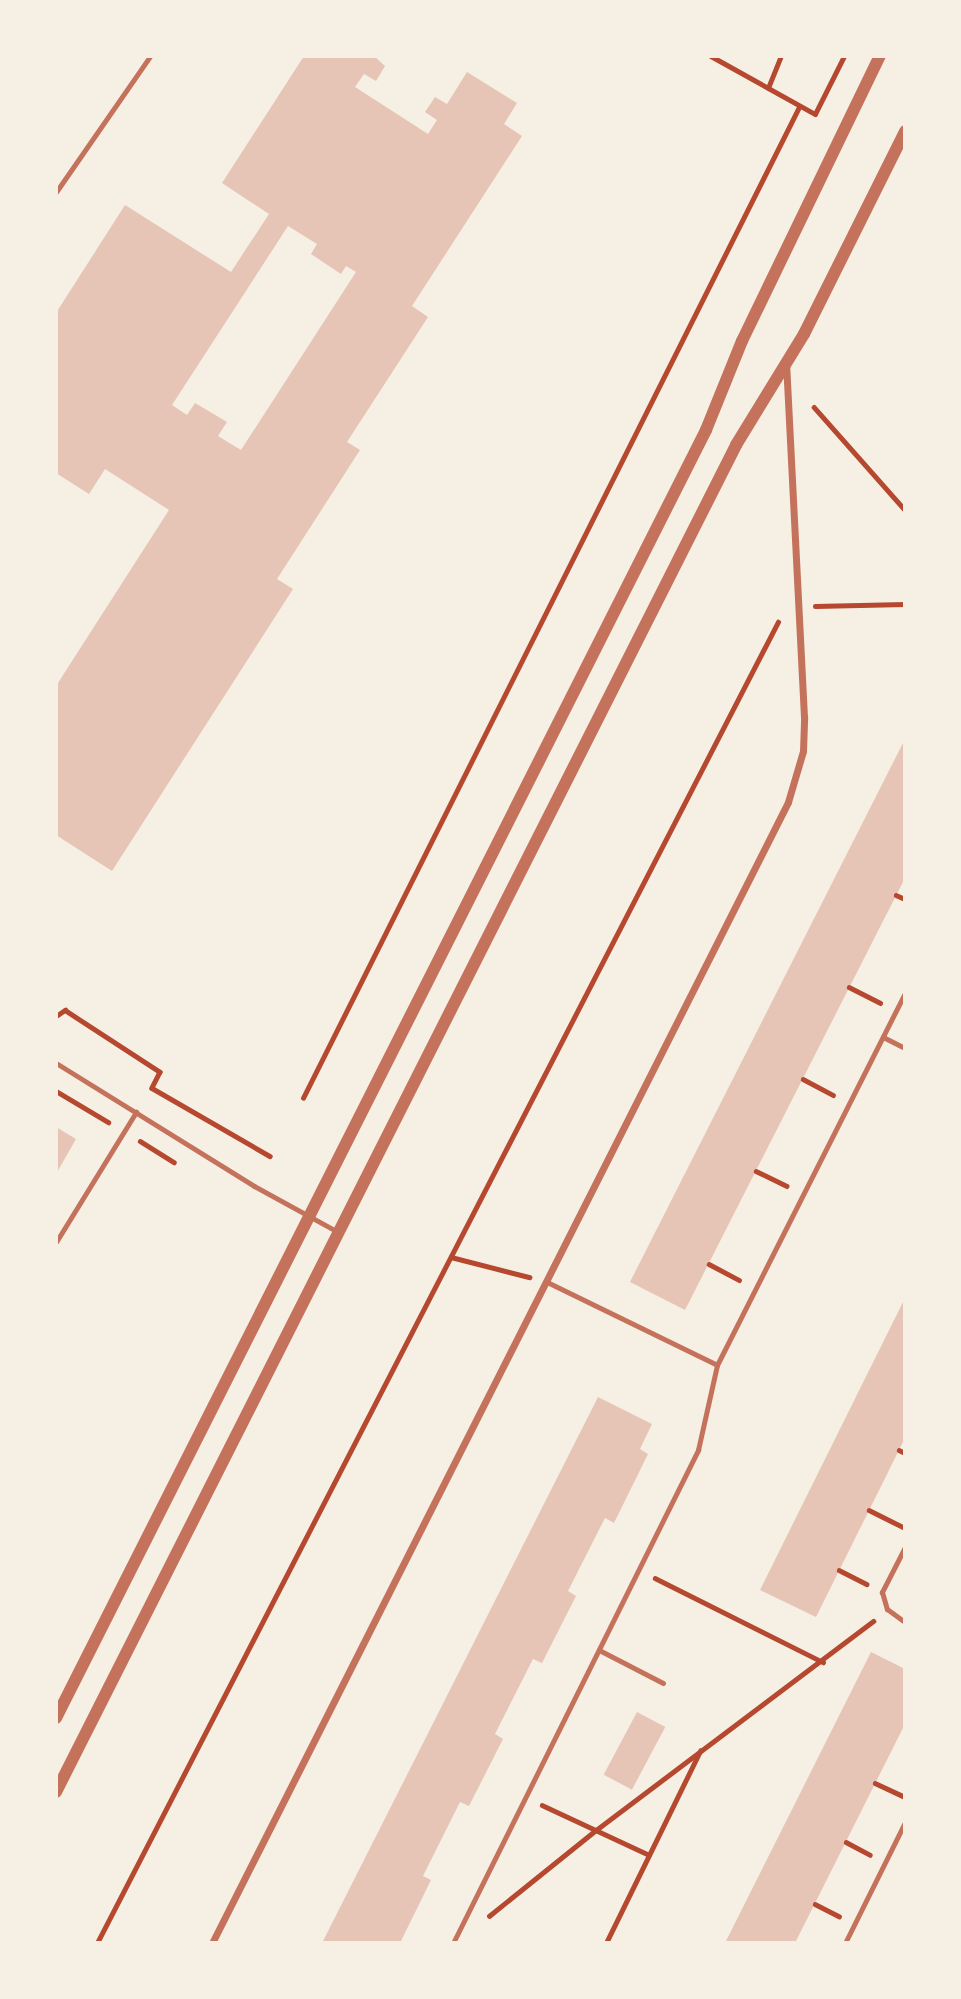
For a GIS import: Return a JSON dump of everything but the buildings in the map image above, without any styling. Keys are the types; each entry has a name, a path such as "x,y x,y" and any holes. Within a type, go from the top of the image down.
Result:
{"street":[{"path":"56,1718 706,430 742,341 880,56"},
{"path":"56,1792 736,445 786,366 905,131"},
{"path":"212,1943 547,1282 788,802 798,776 803,751 804,717 786,366"}],"lane":[{"path":"56,192 150,56"},
{"path":"453,1943 698,1450 717,1365 905,993"},
{"path":"883,1037 905,1048"},
{"path":"56,1063 308,1217 339,1233"},
{"path":"56,1242 136,1112"},
{"path":"547,1282 717,1365"},
{"path":"905,1547 882,1592 887,1609 905,1622"},
{"path":"599,1650 663,1683"},
{"path":"845,1943 905,1822"}],"path":[{"path":"711,56 719,58 815,114 844,56"},
{"path":"768,88 781,56"},
{"path":"303,1098 799,107"},
{"path":"814,407 905,510"},
{"path":"820,605 905,604"},
{"path":"97,1943 778,621"},
{"path":"896,895 905,899"},
{"path":"849,987 896,1011"},
{"path":"56,1016 65,1010 160,1072 152,1088 271,1156"},
{"path":"803,1079 850,1103"},
{"path":"56,1091 180,1165"},
{"path":"756,1171 803,1195"},
{"path":"451,1257 547,1282"},
{"path":"709,1264 755,1289"},
{"path":"899,1450 905,1453"},
{"path":"869,1510 905,1528"},
{"path":"639,1570 823,1662"},
{"path":"839,1570 882,1592"},
{"path":"488,1917 596,1830 823,1662 887,1609"},
{"path":"606,1943 701,1750"},
{"path":"875,1783 905,1797"},
{"path":"526,1798 649,1855"},
{"path":"846,1842 885,1863"},
{"path":"815,1903 854,1923"}]}
